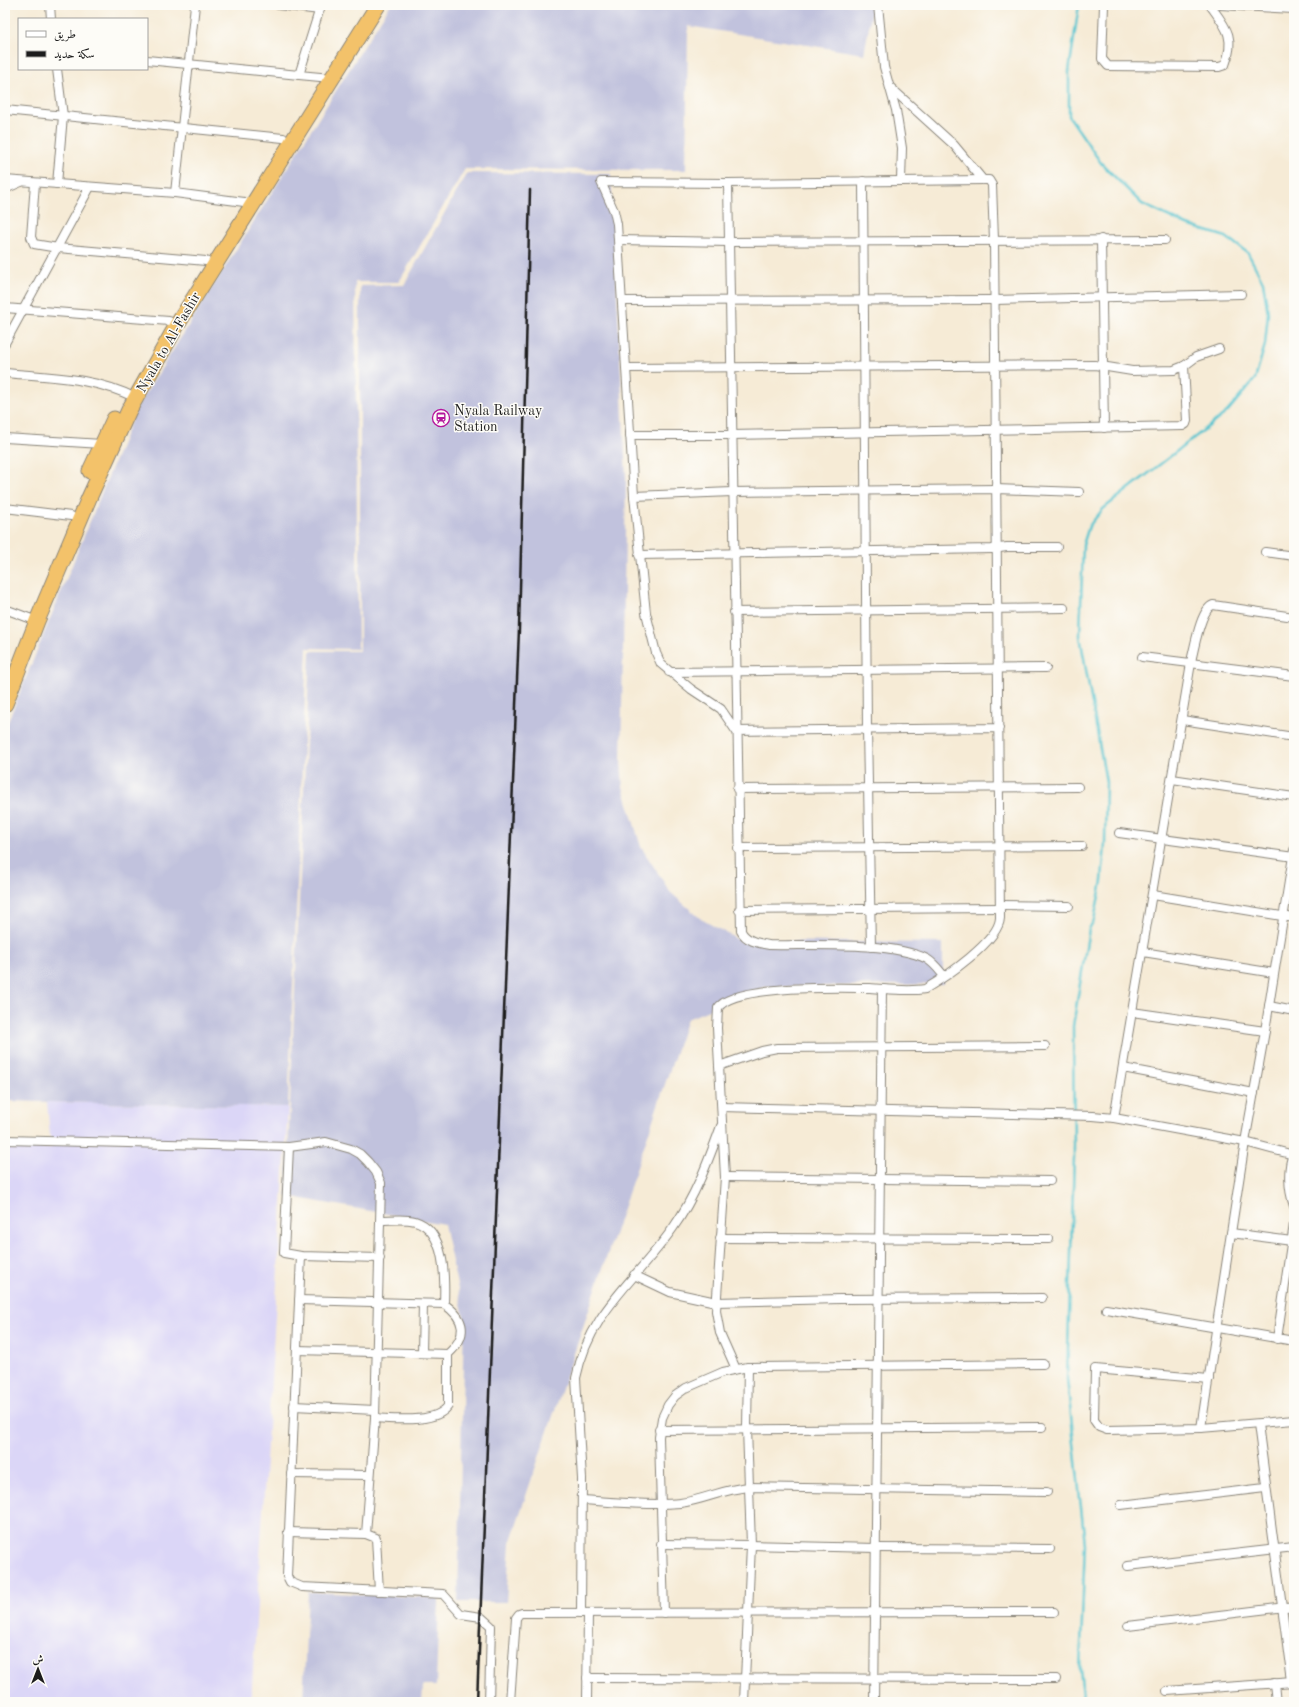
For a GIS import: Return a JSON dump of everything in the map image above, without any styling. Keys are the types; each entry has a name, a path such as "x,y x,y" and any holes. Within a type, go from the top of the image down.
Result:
{"highway":[{"name":"Nyala to Al-Fashir","path":"327,78 368,5"},
{"name":"Nyala to Al-Fashir","path":"5,704 33,620 71,516 102,444 177,325 248,203 296,126 327,78 378,5"},
{"name":"Nyala to Al-Fashir","path":"5,677 92,492 131,396 169,321 206,261 248,203 283,138 296,126"}],"street":[{"path":"50,5 51,18"},
{"path":"175,194 195,5"},
{"path":"278,5 320,7 299,75"},
{"path":"878,5 884,67 896,110 902,148 901,180"},
{"path":"1104,5 1102,59 1108,66 1219,67 1225,65 1231,40 1226,27 1210,5"},
{"path":"1220,5 1294,9"},
{"path":"148,60 327,78"},
{"path":"56,70 63,116 57,184"},
{"path":"889,86 954,145 983,180"},
{"path":"5,110 283,138"},
{"path":"5,180 175,194 248,203"},
{"path":"736,731 720,709 669,672 661,664 656,653 646,613 638,555 619,240 614,211 601,182 728,183 989,180 992,183 995,300 1000,924 994,933 974,953 944,976 920,990 778,990 750,992 731,998 720,1005 717,1013 725,1177 716,1302 720,1333 736,1369"},
{"path":"863,181 867,729 871,947"},
{"path":"5,190 22,182"},
{"path":"35,183 31,237 34,244 58,248 206,261"},
{"path":"728,183 739,910 741,933 756,943 768,945 871,947 888,949 920,957 934,965 944,976"},
{"path":"5,343 90,187"},
{"path":"1101,239 1104,428"},
{"path":"619,240 729,242 1101,239 1165,240"},
{"path":"622,301 730,302 995,300 1241,294"},
{"path":"5,308 169,321"},
{"path":"627,368 995,365 1103,366 1122,370 1158,371 1174,370 1184,366 1196,357 1218,349"},
{"path":"630,435 732,435 1104,428 1186,424 1184,366"},
{"path":"5,373 85,380 106,385 131,396"},
{"path":"5,438 102,444"},
{"path":"634,496 732,492 996,489 1079,492"},
{"path":"5,508 71,516"},
{"path":"638,555 1057,547"},
{"path":"1265,552 1294,556"},
{"path":"1114,1118 1191,664 1202,620 1206,610 1211,606 1220,605 1294,617"},
{"path":"734,612 1064,608"},
{"path":"5,609 33,620"},
{"path":"1142,657 1294,676"},
{"path":"669,672 1046,668"},
{"path":"1182,720 1294,737"},
{"path":"736,731 999,728"},
{"path":"1172,779 1294,797"},
{"path":"737,789 1078,787"},
{"path":"1119,833 1294,855 1245,1142 1201,1428"},
{"path":"738,848 1000,848 1082,846"},
{"path":"1152,895 1294,918"},
{"path":"739,910 1069,906"},
{"path":"1143,952 1274,973"},
{"path":"874,1702 882,989"},
{"path":"1269,1006 1294,1011"},
{"path":"1132,1012 1265,1031"},
{"path":"719,1066 762,1051 777,1048 1045,1046"},
{"path":"1123,1068 1254,1093"},
{"path":"722,1107 881,1112 1067,1115 1114,1118 1245,1142 1293,1154 1289,1179 1294,1206"},
{"path":"587,1702 580,1422 576,1378 578,1368 590,1337 607,1307 673,1228 687,1205 705,1169 723,1122"},
{"path":"5,1140 290,1146 326,1142 338,1144 360,1154 376,1172 381,1183 375,1414 366,1534"},
{"path":"290,1146 284,1253 301,1256 380,1258"},
{"path":"725,1177 1050,1181"},
{"path":"381,1220 415,1221 426,1226 443,1257 445,1277 444,1304"},
{"path":"1277,1339 1294,1224"},
{"path":"1231,1232 1292,1242"},
{"path":"720,1238 1049,1240"},
{"path":"301,1256 287,1576 290,1582 302,1587 443,1594 461,1614 481,1616 491,1626 489,1702"},
{"path":"634,1275 670,1292 716,1302 879,1298 1042,1298"},
{"path":"297,1350 448,1354 459,1344 461,1326 456,1312 444,1304 299,1300"},
{"path":"422,1353 423,1304"},
{"path":"1106,1309 1294,1341"},
{"path":"294,1406 375,1414 407,1419 433,1416 444,1412 448,1406 448,1354"},
{"path":"664,1613 659,1504 659,1430 668,1405 675,1396 698,1382 736,1369 878,1365 1043,1364"},
{"path":"744,1702 751,1545 747,1428 748,1368"},
{"path":"1209,1379 1094,1370 1094,1420 1099,1427 1106,1430 1201,1428 1294,1420"},
{"path":"1167,1691 1293,1682 1265,1488 1258,1424"},
{"path":"659,1430 747,1428 1042,1427"},
{"path":"291,1474 370,1474"},
{"path":"582,1500 659,1504 690,1501 726,1490 749,1487 1047,1492"},
{"path":"1121,1506 1265,1488"},
{"path":"288,1532 366,1534 376,1538 379,1591"},
{"path":"661,1544 876,1548 1050,1549"},
{"path":"1128,1566 1294,1547"},
{"path":"1128,1626 1294,1606"},
{"path":"510,1702 516,1616 522,1613 1054,1612"},
{"path":"587,1678 1056,1679"},
{"path":"1274,1683 1276,1702"}],"shaded area":[{"path":"390,5 873,5 864,54 688,26 686,170 465,169 399,282 355,282 358,649 307,648 288,1107 5,1101 5,729 136,409"},
{"path":"467,173 611,174 626,478 621,763 623,787 641,847 670,892 701,919 740,941 943,943 943,984 764,987 687,1019 510,1543 506,1602 458,1602 464,1317 444,1224 286,1196 310,651 360,651 360,286 404,285"},
{"path":"47,1102 288,1107 251,1702 5,1702 5,1147 51,1148"},
{"path":"308,1592 439,1598 436,1686 423,1686 422,1702 303,1702"}],"waterway":[{"path":"1079,5 1069,71 1069,116 1101,163 1142,204 1187,225 1226,237 1248,253 1263,282 1268,313 1265,345 1255,379 1227,412 1103,509 1089,526 1083,545 1080,636 1106,782 1105,844 1102,881 1094,920 1089,929 1073,1026 1074,1157 1067,1379 1085,1544 1080,1670 1084,1702"}],"railway":[{"path":"477,1702 519,629 530,190"}],"place":[{"name":"Nyala Railway Station","path":"441,418"}]}
